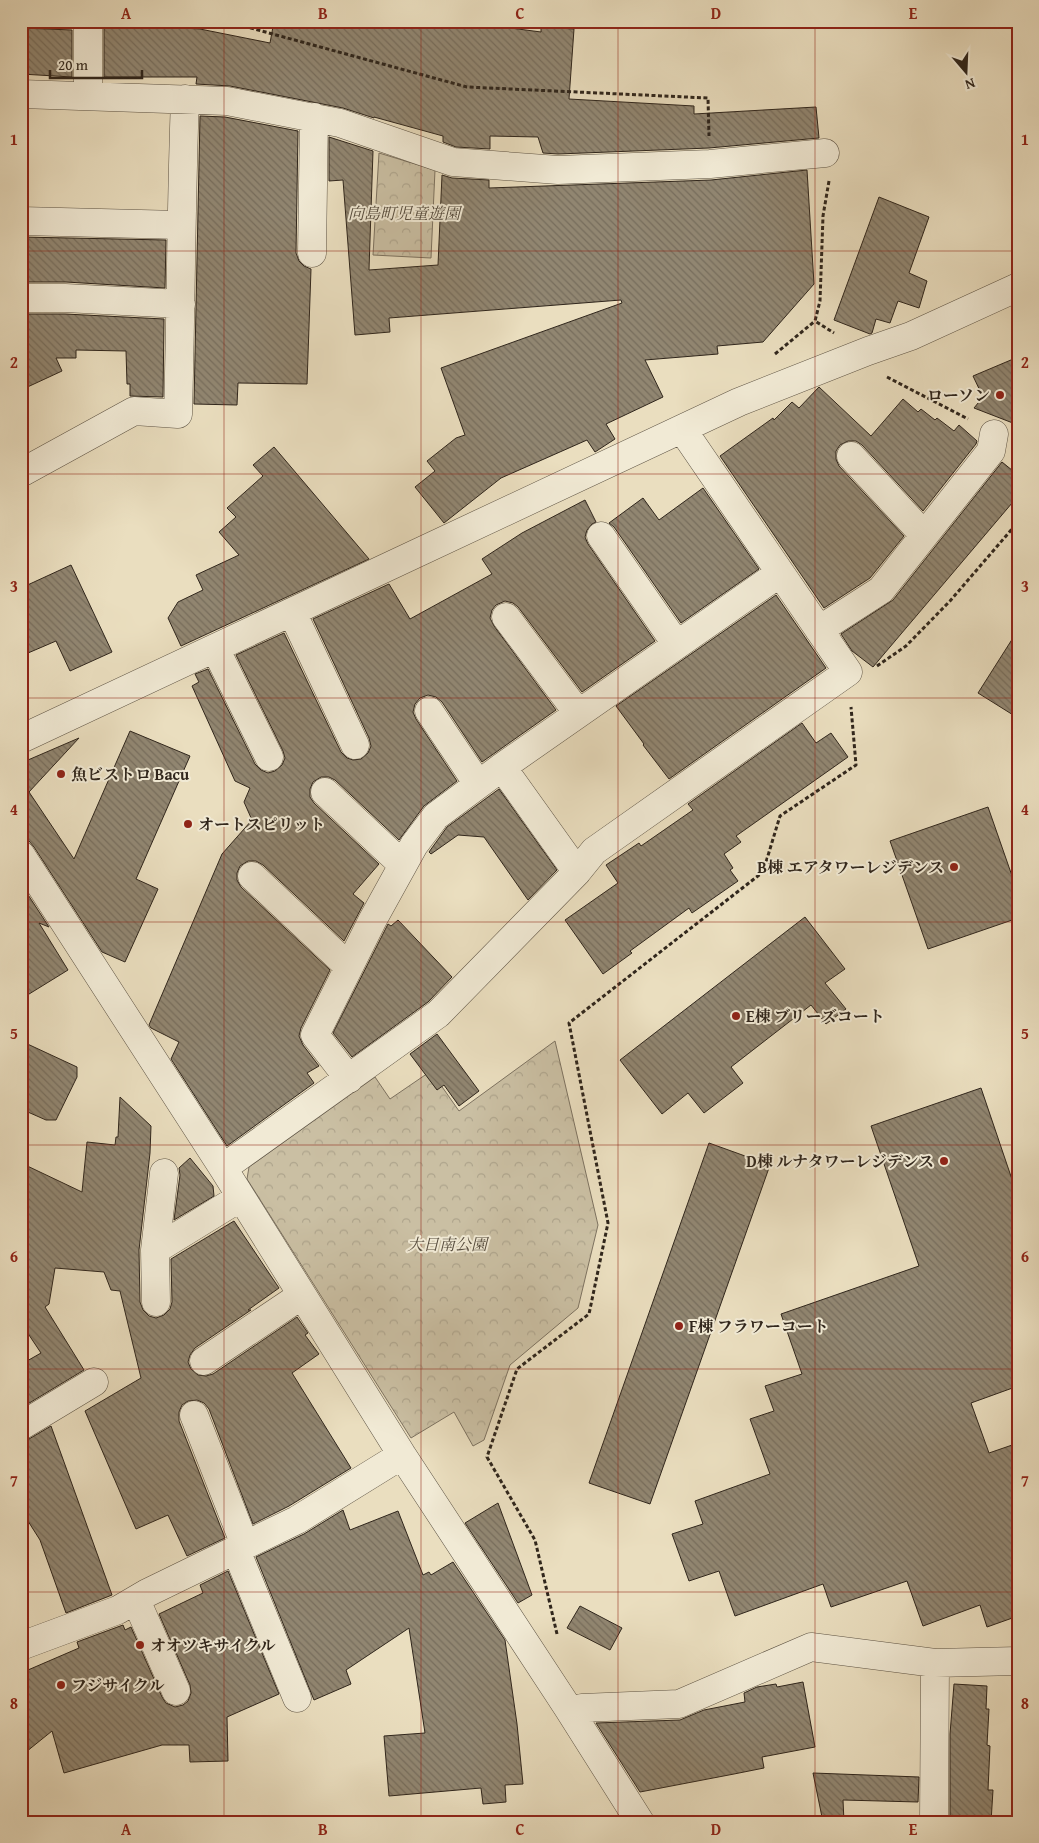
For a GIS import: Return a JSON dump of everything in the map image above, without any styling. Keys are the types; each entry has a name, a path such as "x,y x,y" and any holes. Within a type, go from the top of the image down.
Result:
{"street":[{"path":"88,21 88,95"},
{"path":"21,94 227,100 340,122 453,162 558,170 710,164 825,153"},
{"path":"21,473 134,411 178,414 181,304 180,225 185,98"},
{"path":"312,253 314,117"},
{"path":"21,222 180,225"},
{"path":"21,739 739,402 911,336 1018,286"},
{"path":"21,298 64,298 181,304"},
{"path":"223,1168 438,1014 577,872 594,851 849,678 819,630 682,430"},
{"path":"819,630 881,590 991,450 994,434"},
{"path":"850,456 924,535"},
{"path":"600,536 676,645"},
{"path":"349,1079 315,1035 414,845 436,816 578,713 780,573"},
{"path":"292,612 355,745"},
{"path":"506,617 578,713"},
{"path":"215,648 269,757"},
{"path":"429,711 478,784"},
{"path":"502,767 577,872"},
{"path":"325,792 403,865"},
{"path":"21,855 241,1196 402,1455 568,1708 640,1822"},
{"path":"252,876 349,967"},
{"path":"156,1302 155,1250 164,1173"},
{"path":"155,1250 241,1196"},
{"path":"204,1361 302,1295"},
{"path":"21,1426 94,1382"},
{"path":"194,1415 240,1548 297,1698"},
{"path":"21,1646 118,1610 297,1520 402,1455"},
{"path":"136,1600 176,1691"},
{"path":"582,1708 679,1704 811,1647 935,1662 1018,1661"},
{"path":"934,1822 935,1662"}],"path":[{"path":"225,21 468,87 708,98 710,164"},
{"path":"825,153 829,179 823,216 820,301 815,321 860,354 873,370 941,404 994,434"},
{"path":"559,1643 535,1540 487,1457 518,1369 589,1314 608,1222 569,1023 763,872 780,816 856,765 849,678 906,646 950,601 1018,522"}],"green space":[{"name":"向島町児童遊園","path":"379,153 435,170 431,258 373,255"},
{"name":"大日南公園","path":"555,1041 598,1225 578,1308 510,1365 484,1440 473,1446 454,1412 411,1438 247,1179 249,1167 375,1077 390,1099 431,1071 459,1111"}],"building":[{"path":"274,21 457,21 541,32 541,27 574,29 569,99 694,106 694,114 816,107 819,138 709,148 558,154 543,153 538,137 490,136 490,149 456,147 443,142 443,136 343,108 230,86 196,84 197,77 104,77 104,25 182,27 270,43"},
{"path":"21,28 72,30 72,77 21,74"},
{"path":"200,116 225,117 298,131 296,253 299,261 311,269 307,384 238,383 237,405 194,404"},
{"path":"329,137 373,151 369,270 438,265 442,175 452,178 489,180 489,188 711,180 807,170 814,284 763,342 717,346 718,354 645,360 663,397 606,424 615,439 595,452 587,440 501,478 444,523 415,487 435,471 427,461 456,438 465,435 441,368 622,303 621,300 389,318 390,332 355,335 343,180 329,181"},
{"path":"879,197 929,217 909,273 927,281 919,308 898,301 890,323 876,319 870,334 834,320"},
{"path":"21,237 166,240 165,288 66,282 21,282"},
{"path":"21,314 65,314 164,319 163,397 130,396 130,384 127,384 126,351 76,350 76,358 56,358 62,371 21,390"},
{"name":"ローソン","path":"1018,357 1018,425 974,408 983,397 973,376"},
{"path":"819,387 871,436 903,399 918,412 921,409 954,431 959,425 977,441 923,511 862,445 856,441 848,441 840,445 836,451 836,459 839,466 904,536 870,578 824,608 720,456 773,418 774,420 792,402 799,408"},
{"path":"274,447 369,559 181,646 168,618 178,602 203,590 196,575 239,555 219,532 236,517 227,508 263,476 253,465"},
{"path":"1002,462 1018,475 1018,496 873,667 852,651 841,634 893,600"},
{"path":"703,488 759,569 681,623 614,527 609,523 643,498 659,520"},
{"path":"585,500 596,522 587,530 585,537 588,544 655,641 582,692 518,607 513,603 505,601 496,605 492,610 490,618 494,626 556,710 482,762 442,702 436,697 428,695 420,698 415,704 413,712 416,719 457,781 424,806 399,840 335,780 329,777 321,777 313,782 310,789 310,797 314,803 379,864 353,894 364,903 344,941 263,865 256,861 248,861 240,866 237,880 241,887 330,970 301,1028 299,1036 303,1045 319,1066 307,1073 314,1083 227,1146 171,1059 179,1042 151,1028 149,1025 222,854 252,820 244,802 250,788 235,781 192,686 199,682 195,674 208,669 255,764 261,770 268,773 275,771 282,765 285,758 283,751 236,655 284,633 341,752 347,758 353,760 361,759 368,753 371,746 369,738 313,619 389,584 410,619 492,574 482,559 522,533"},
{"path":"71,565 112,652 70,671 56,641 21,656 21,588"},
{"path":"776,595 826,668 669,779 616,706"},
{"path":"1018,630 1018,718 978,693"},
{"path":"802,723 816,743 831,733 848,757 736,836 741,842 724,854 733,868 730,870 738,881 692,913 689,908 630,951 632,953 603,974 565,920 618,883 606,865 639,843 641,846 693,810 688,804"},
{"path":"130,731 190,756 136,879 158,889 125,962 102,952 34,847 29,841 21,840 21,763 79,738 29,792 74,859"},
{"path":"499,789 557,870 528,900 484,837 458,835 431,854 429,852 447,827"},
{"name":"B棟 エアタワーレジデンス","path":"988,807 1018,893 1018,918 928,949 890,841"},
{"path":"21,884 49,927 39,923 68,970 21,999"},
{"name":"E棟 ブリーズコート","path":"805,917 845,969 825,983 846,1009 826,1024 811,1005 731,1067 743,1083 704,1113 688,1093 662,1114 620,1060"},
{"path":"398,920 452,977 428,1002 352,1057 333,1033 388,924 391,926"},
{"path":"437,1034 479,1091 459,1106 444,1085 437,1090 410,1054"},
{"path":"21,1041 77,1067 77,1077 56,1120 46,1120 21,1109"},
{"path":"981,1088 1018,1197 1018,1386 971,1403 989,1453 1018,1443 1018,1616 987,1627 980,1605 923,1626 907,1581 831,1607 823,1584 735,1616 719,1571 689,1581 672,1534 703,1524 695,1501 770,1474 750,1419 774,1411 765,1386 802,1374 781,1314 919,1266 871,1126"},
{"path":"120,1097 151,1126 150,1153 139,1250 140,1302 143,1310 149,1316 156,1318 164,1315 170,1309 172,1302 171,1259 234,1221 279,1288 248,1310 251,1310 195,1348 188,1362 191,1369 198,1375 206,1376 213,1374 297,1317 308,1333 305,1335 319,1354 292,1373 351,1468 289,1506 253,1524 209,1409 204,1403 197,1400 188,1401 182,1405 179,1412 179,1421 225,1538 187,1556 168,1515 136,1529 85,1411 141,1378 120,1291 111,1290 104,1272 55,1268 49,1304 45,1307 84,1370 21,1408 21,1355 24,1354 27,1361 41,1353 21,1323 21,1163 82,1192 87,1142 115,1145 116,1137 118,1137"},
{"name":"F棟 フラワーコート","path":"709,1143 770,1165 650,1504 589,1483"},
{"path":"190,1158 213,1186 214,1196 174,1220 180,1175 179,1168"},
{"path":"51,1426 112,1595 66,1613 40,1540 21,1510 21,1442"},
{"path":"498,1503 532,1595 518,1603 465,1523"},
{"path":"343,1510 350,1530 398,1511 423,1575 429,1572 431,1575 453,1562 505,1640 523,1784 505,1785 506,1802 483,1804 481,1788 389,1796 384,1736 425,1733 409,1628 346,1670 351,1684 314,1700 256,1557 304,1534"},
{"path":"228,1571 279,1694 227,1717 228,1761 190,1762 189,1745 162,1745 64,1773 52,1731 21,1756 21,1673 79,1648 77,1642 123,1625 125,1630 131,1627 166,1703 175,1707 183,1705 188,1701 191,1693 190,1685 159,1614 203,1593 200,1585"},
{"path":"580,1606 622,1628 610,1650 567,1628"},
{"path":"803,1682 815,1747 762,1757 764,1768 734,1774 640,1792 596,1723 680,1720 704,1710 745,1702 744,1693 757,1687 776,1684 777,1687"},
{"path":"954,1684 987,1686 986,1709 989,1709 987,1745 990,1746 988,1790 993,1790 991,1822 950,1822 950,1734"},
{"path":"813,1773 919,1777 918,1802 843,1800 844,1822 823,1822"}],"place":[{"name":"ローソン","path":"1000,395"},
{"name":"魚ビストロ Bacu","path":"61,774"},
{"name":"オートスピリット","path":"188,824"},
{"name":"B棟 エアタワーレジデンス","path":"954,867"},
{"name":"E棟 ブリーズコート","path":"736,1016"},
{"name":"D棟 ルナタワーレジデンス","path":"944,1161"},
{"name":"F棟 フラワーコート","path":"679,1326"},
{"name":"オオツキサイクル","path":"140,1645"},
{"name":"フジサイクル","path":"61,1685"}]}
